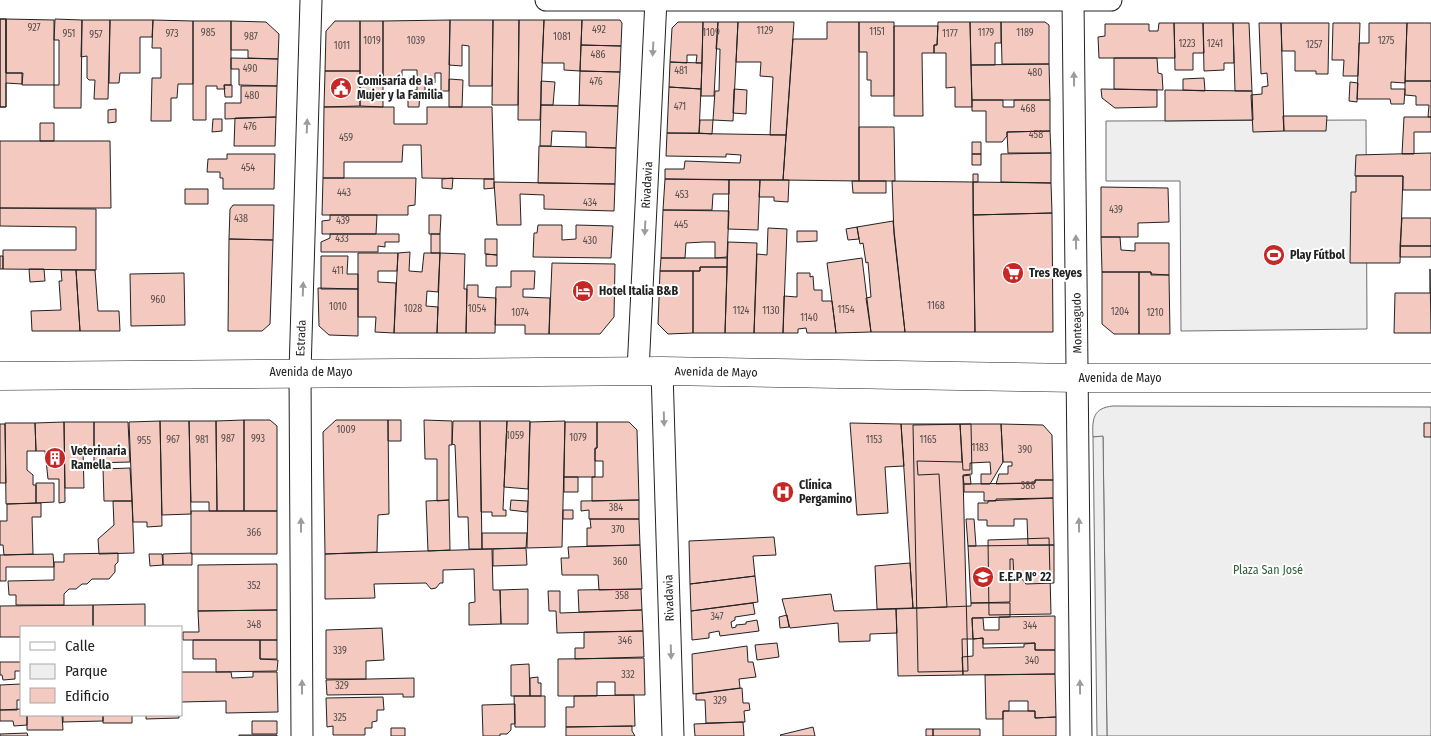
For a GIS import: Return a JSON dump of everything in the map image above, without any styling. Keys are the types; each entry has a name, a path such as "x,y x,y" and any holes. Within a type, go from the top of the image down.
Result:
{"main road":[{"name":"Avenida de Mayo","path":"0,376 300,372 650,371 1077,378 1431,378"}],"street":[{"name":"Estrada","path":"302,736 300,372 311,0"},
{"path":"546,0 1111,0"},
{"name":"Rivadavia","path":"656,0 650,371 673,736"},
{"name":"Monteagudo","path":"1073,0 1081,736"}],"green space":[{"name":"Play Fútbol","path":"1366,120 1367,329 1181,331 1180,181 1106,181 1106,121"},
{"name":"Plaza San José","path":"1106,407 1431,407 1431,736 1107,736 1103,437 1093,437 1093,431 1095,416 1098,412"}],"shaded area":[{"path":"1103,436 1107,736 1097,736 1093,437"}],"building":[{"path":"0,19 6,19 6,107 0,107"},
{"path":"0,19 6,19 6,73 22,73 22,84 6,83 6,107 0,107"},
{"path":"6,19 54,20 54,85 22,85 23,73 6,73"},
{"path":"55,19 82,20 81,108 54,108 54,85 59,85 59,40 54,40"},
{"path":"82,20 110,20 108,99 94,99 95,80 87,78 87,56 81,57"},
{"path":"110,20 153,20 152,37 140,37 140,73 120,73 119,83 109,83"},
{"path":"153,20 193,21 193,84 178,84 177,98 171,98 171,121 151,121 152,78 161,78 161,48 152,48"},
{"path":"450,20 449,91 441,91 441,73 435,73 435,83 425,84 425,91 420,91 419,107 408,107 408,90 417,90 417,70 402,70 402,81 383,82 383,21"},
{"path":"450,20 493,20 492,86 469,86 469,46 462,45 462,66 449,65"},
{"path":"493,20 519,20 518,105 492,105"},
{"path":"519,20 544,20 540,120 518,120"},
{"path":"544,20 582,20 580,71 564,70 564,63 542,63"},
{"path":"582,20 620,20 622,23 621,46 581,45"},
{"path":"193,21 231,21 231,85 224,85 225,89 217,89 217,86 206,86 206,120 193,120"},
{"path":"231,21 266,22 279,34 278,59 248,58 248,50 231,50"},
{"path":"335,21 360,21 360,71 325,71 326,31"},
{"path":"360,21 383,21 383,107 360,106"},
{"path":"678,22 703,22 702,63 696,63 697,55 687,55 687,63 670,62 672,28"},
{"path":"703,22 718,22 714,96 701,96"},
{"path":"718,22 738,22 733,121 713,120 715,91 719,91 720,49 716,49"},
{"path":"738,22 794,22 786,135 770,135 773,77 760,76 761,62 736,62"},
{"path":"827,22 859,22 859,181 783,180 793,39 827,39"},
{"path":"859,22 894,22 894,96 871,96 871,80 867,80 867,52 859,52"},
{"path":"938,22 970,22 972,107 955,107 955,87 946,88 946,53 934,53 934,45 937,45"},
{"path":"970,22 1001,22 1001,43 995,43 995,65 971,65"},
{"path":"1001,22 1045,22 1049,25 1049,64 1002,64"},
{"path":"1159,23 1174,23 1175,58 1099,58 1098,37 1105,36 1105,24 1149,24 1149,31 1158,31"},
{"path":"1174,23 1203,23 1204,53 1193,53 1193,70 1175,70"},
{"path":"1203,23 1233,23 1234,63 1224,63 1224,70 1204,71"},
{"path":"1233,23 1249,23 1252,91 1235,91"},
{"path":"1259,23 1281,23 1284,131 1253,132 1251,95 1262,94 1262,87 1268,86 1267,73 1261,74"},
{"path":"1281,23 1329,23 1328,74 1316,74 1316,71 1295,71 1295,51 1282,51"},
{"path":"1333,23 1360,23 1358,76 1343,76 1344,60 1332,60"},
{"path":"1369,23 1407,23 1405,83 1391,82 1391,89 1405,89 1404,104 1391,104 1390,99 1357,99 1359,43 1369,43"},
{"path":"1407,23 1431,23 1431,81 1405,81"},
{"path":"894,26 938,26 937,45 934,45 934,53 922,53 923,116 894,116"},
{"path":"581,45 621,46 620,72 580,71"},
{"path":"231,58 278,59 277,86 239,85 239,69 231,69"},
{"path":"1114,58 1157,58 1158,73 1162,74 1163,90 1114,89"},
{"path":"670,62 702,63 701,89 669,87"},
{"path":"1049,64 1050,100 972,100 971,65"},
{"path":"325,71 360,71 360,106 324,107"},
{"path":"580,71 620,72 618,106 579,105"},
{"path":"1204,78 1205,91 1183,90 1183,79"},
{"path":"449,79 463,80 462,107 449,107"},
{"path":"541,81 555,82 553,105 541,105"},
{"path":"1405,81 1431,81 1431,117 1428,117 1429,105 1416,105 1416,96 1405,95"},
{"path":"1350,82 1358,83 1357,102 1349,101"},
{"path":"224,85 232,85 232,97 225,97"},
{"path":"241,86 277,86 276,117 225,119 225,103 241,103"},
{"path":"669,87 701,89 699,133 667,133"},
{"path":"734,89 747,90 746,114 733,113"},
{"path":"1101,89 1157,90 1157,107 1115,108 1102,98"},
{"path":"1165,90 1252,91 1253,120 1165,121"},
{"path":"972,100 1003,100 1003,107 1014,107 1014,100 1050,100 1050,131 1007,132 1007,136 1002,142 986,142 986,111 972,111"},
{"path":"541,105 618,106 616,148 586,147 586,132 552,131 551,146 540,146"},
{"path":"324,107 394,107 394,124 427,124 427,107 492,107 494,179 422,178 421,145 403,145 402,162 344,162 344,178 323,178"},
{"path":"116,109 116,122 108,123 108,110"},
{"path":"1283,116 1327,116 1326,131 1284,131"},
{"path":"276,117 275,146 234,146 235,118"},
{"path":"1404,117 1431,117 1431,132 1414,132 1414,154 1402,154"},
{"path":"213,119 222,119 222,131 212,132"},
{"path":"700,120 713,120 712,134 699,133"},
{"path":"40,123 54,123 54,141 40,141"},
{"path":"859,127 894,127 895,181 859,181"},
{"path":"1050,131 1051,153 1008,153 1007,132"},
{"path":"667,133 786,135 783,180 665,179 665,169 684,169 685,161 740,163 741,155 726,154 726,157 666,156"},
{"path":"0,141 110,141 111,208 0,208"},
{"path":"972,142 981,142 981,154 972,154"},
{"path":"539,146 616,148 615,184 538,183"},
{"path":"1051,153 1051,183 1001,182 1001,154"},
{"path":"1431,153 1431,190 1403,190 1403,176 1355,176 1356,155"},
{"path":"227,154 275,154 274,189 223,189 223,178 220,178 220,172 207,172 208,159 227,159"},
{"path":"972,154 981,154 981,165 972,165"},
{"path":"973,174 978,174 978,182 973,182"},
{"path":"1356,176 1403,176 1400,263 1350,263 1351,192 1356,192"},
{"path":"323,178 416,178 415,205 408,206 408,215 322,215"},
{"path":"453,178 452,189 442,188 442,179"},
{"path":"484,179 494,179 494,188 484,189"},
{"path":"665,179 729,180 729,194 713,194 712,210 663,210"},
{"path":"729,180 760,180 758,230 728,229"},
{"path":"760,180 789,180 788,202 774,201 774,197 759,197"},
{"path":"852,181 886,181 886,193 853,193"},
{"path":"892,181 973,182 975,332 905,332 894,234"},
{"path":"494,182 615,184 614,211 544,209 544,195 520,194 521,225 497,225"},
{"path":"973,182 1051,183 1052,213 973,215"},
{"path":"1101,187 1168,188 1169,222 1138,223 1138,237 1101,237"},
{"path":"185,189 208,189 208,204 185,204"},
{"path":"233,205 274,205 273,240 229,239 230,209"},
{"path":"0,208 96,209 96,270 3,269 3,250 76,250 76,227 0,226"},
{"path":"663,210 729,211 727,257 715,258 715,242 704,242 686,243 685,258 661,258"},
{"name":"Tres Reyes","path":"1052,213 1053,332 975,332 973,215"},
{"path":"330,215 377,215 376,234 322,234 322,221 330,220"},
{"path":"429,215 441,215 440,234 429,234"},
{"path":"1402,218 1431,218 1431,246 1400,246"},
{"path":"893,221 905,332 871,332 866,298 871,297 868,262 866,263 863,243 860,244 857,227"},
{"path":"538,225 562,225 562,240 576,239 576,225 613,226 611,258 533,257 534,233 537,233"},
{"path":"857,227 859,239 848,240 846,229"},
{"path":"768,228 787,229 783,333 754,333 757,254 767,255"},
{"path":"797,231 817,231 817,241 797,242"},
{"path":"330,234 399,234 399,242 385,242 385,247 378,246 378,252 321,252 321,242 330,238"},
{"path":"431,234 440,234 440,253 431,253"},
{"path":"1101,237 1120,237 1121,250 1135,251 1135,243 1169,243 1169,275 1151,274 1151,272 1102,272"},
{"path":"229,239 273,240 270,324 262,331 228,331"},
{"path":"485,239 497,239 497,255 485,254"},
{"path":"728,242 757,243 754,333 725,333"},
{"path":"1400,246 1431,246 1431,257 1400,257"},
{"path":"410,252 409,271 422,272 424,253 440,253 438,292 427,291 426,306 438,307 437,333 394,333 398,253"},
{"path":"358,253 398,253 397,271 378,271 378,282 396,283 394,333 375,332 376,317 358,317"},
{"path":"440,253 465,254 464,289 467,289 466,333 437,333"},
{"path":"486,254 497,255 497,266 486,266"},
{"path":"0,256 3,256 3,269 0,269"},
{"path":"321,256 348,256 347,274 358,274 358,289 321,289"},
{"path":"661,258 727,258 727,267 700,267 700,271 660,271"},
{"path":"862,258 871,332 836,333 827,263"},
{"name":"Hotel Italia B&B","path":"552,263 615,264 614,317 600,334 549,334"},
{"path":"700,267 727,267 725,333 693,333 693,271 700,271"},
{"path":"29,269 44,269 45,281 30,282"},
{"path":"1430,269 1431,333 1394,333 1395,293 1430,293"},
{"path":"61,270 76,270 80,331 32,331 31,311 61,310 59,281 62,281"},
{"path":"76,270 95,270 98,311 119,311 120,331 80,331"},
{"path":"511,271 535,271 534,289 523,289 523,297 550,298 549,334 525,334 525,325 495,325 496,287 511,287"},
{"path":"660,271 693,271 693,333 668,334 658,324"},
{"path":"1102,272 1139,272 1139,334 1114,334 1102,324"},
{"path":"1139,272 1151,272 1151,275 1169,275 1170,334 1139,334"},
{"path":"184,273 185,325 131,326 130,274"},
{"path":"797,273 810,273 810,277 813,276 814,290 822,290 822,301 832,301 836,333 807,333 806,328 798,329 798,333 783,333 784,296 797,297"},
{"path":"467,285 478,285 478,297 496,298 495,333 466,333"},
{"path":"318,288 358,289 358,336 329,335 319,326"},
{"path":"244,420 270,420 277,426 277,511 244,511"},
{"path":"244,420 244,511 217,511 216,421"},
{"path":"336,420 388,420 389,514 378,515 377,552 325,554 323,432"},
{"path":"388,420 401,420 401,441 388,441"},
{"path":"424,420 452,421 452,445 449,445 449,500 437,501 437,459 425,459"},
{"path":"160,421 189,421 191,514 162,515"},
{"path":"160,421 162,526 147,527 147,522 133,522 129,422"},
{"path":"189,421 216,421 217,511 209,511 209,502 191,502"},
{"path":"453,421 480,421 482,549 469,549 468,517 458,517 455,445 452,444"},
{"path":"480,421 507,421 503,510 506,510 506,516 492,516 492,512 481,512"},
{"path":"507,421 530,421 528,489 504,487"},
{"path":"565,421 562,547 527,548 530,422"},
{"path":"64,422 94,422 94,450 83,451 84,488 65,488"},
{"name":"Veterinaria Ramella","path":"64,422 65,502 59,503 59,479 48,479 45,451 36,451 35,423"},
{"path":"94,422 128,422 130,462 94,463"},
{"path":"565,422 597,422 595,477 564,477"},
{"path":"597,422 629,422 637,430 639,500 592,501 592,477 603,477 603,461 595,461"},
{"path":"5,423 35,423 36,451 27,451 27,470 33,475 33,485 36,485 36,503 6,504"},
{"path":"850,423 901,424 904,466 885,467 888,513 857,515"},
{"path":"1424,423 1431,423 1431,437 1424,437"},
{"path":"0,424 5,424 6,483 0,483"},
{"path":"901,424 960,424 962,462 917,461 918,475 939,474 947,607 913,608"},
{"path":"960,424 1001,424 1003,462 990,484 981,484 981,474 991,474 990,462 970,463 970,470 963,470"},
{"name":"E.E.P N° 22","path":"971,424 972,474 963,475 968,671 918,672 913,425"},
{"path":"1001,424 1043,425 1052,435 1053,480 1035,480 1035,483 996,484 999,474 1008,474 1008,466 1012,466 1012,462 1003,462"},
{"path":"130,468 132,501 104,501 103,469"},
{"path":"970,475 971,484 964,484 963,476"},
{"path":"564,477 578,477 578,492 564,492"},
{"path":"1035,480 1053,480 1053,498 984,501 984,492 964,492 964,484 1035,483"},
{"path":"36,483 54,483 54,502 36,503"},
{"path":"1053,498 1054,545 1028,545 1027,519 1014,519 1014,526 987,526 987,520 978,520 978,503 988,503 988,501 996,501 996,499"},
{"path":"449,500 450,550 428,551 426,501"},
{"path":"511,500 528,501 527,512 510,510"},
{"path":"639,500 639,519 589,519 589,510 581,511 581,501"},
{"path":"113,501 132,501 134,553 99,554 98,539 114,525"},
{"path":"41,503 41,517 32,517 33,554 4,555 3,545 0,545 0,521 7,521 7,504"},
{"path":"563,510 573,510 573,519 563,519"},
{"path":"191,511 277,511 277,554 191,554"},
{"path":"590,519 639,519 640,545 587,546 587,528 591,528"},
{"path":"966,519 974,519 976,546 968,546"},
{"path":"482,533 527,533 526,548 482,549"},
{"path":"774,537 776,555 753,556 755,576 690,584 689,541"},
{"path":"1049,538 1051,614 989,615 988,540"},
{"path":"640,545 642,589 599,590 598,575 562,575 561,558 569,558 568,547"},
{"path":"1054,545 1054,583 1026,584 1022,579 1014,579 1013,559 1010,559 1010,602 971,603 968,546"},
{"path":"526,548 527,565 493,566 493,549"},
{"path":"492,549 493,590 500,590 501,624 469,625 469,603 475,602 474,569 443,570 443,583 440,583 436,588 431,589 426,583 374,584 375,598 325,599 325,554"},
{"path":"118,553 115,572 109,579 92,579 87,584 82,584 76,589 69,589 64,594 64,605 16,605 16,595 9,595 8,581 54,580 54,562 64,562 64,554"},
{"path":"192,553 192,565 163,565 163,554"},
{"path":"53,554 54,567 6,567 6,581 0,581 0,555"},
{"path":"149,554 162,554 163,565 150,566"},
{"path":"910,563 913,608 877,609 875,566"},
{"path":"277,564 277,610 198,611 198,565"},
{"path":"755,576 758,602 691,611 690,584"},
{"path":"528,589 528,624 501,624 500,590"},
{"path":"641,589 642,610 579,612 578,590"},
{"path":"548,591 560,591 560,613 642,610 643,631 557,633 556,611 549,611"},
{"path":"831,594 834,611 896,609 897,633 870,634 870,641 839,642 838,623 790,628 782,599"},
{"path":"753,603 755,614 735,617 735,620 731,622 732,628 736,627 736,625 757,620 759,631 720,636 719,631 709,633 709,638 692,640 691,611"},
{"path":"971,603 1010,603 1010,617 972,618 973,639 962,639 963,675 898,676 896,609 971,606"},
{"path":"145,604 145,626 93,626 93,605"},
{"path":"93,605 93,626 20,626 20,637 0,637 0,606"},
{"path":"277,610 277,640 183,640 183,632 199,632 198,611"},
{"path":"787,615 789,627 780,628 779,617"},
{"path":"1055,616 1055,650 1035,650 1035,643 983,644 983,638 973,639 972,618 983,618 984,630 999,630 999,617"},
{"path":"382,628 384,660 366,661 366,679 326,679 326,630"},
{"path":"643,631 644,657 575,659 575,648 584,648 584,632"},
{"path":"983,638 983,648 1024,647 1024,644 1035,643 1035,650 1055,650 1055,674 963,675 962,657 973,656 973,639"},
{"path":"193,640 260,640 260,659 278,660 277,671 216,672 216,659 193,659"},
{"path":"260,640 277,640 277,659 260,659"},
{"path":"777,643 779,657 757,660 755,645"},
{"path":"747,646 748,662 753,662 756,677 739,679 740,688 693,694 692,654"},
{"path":"644,658 645,695 615,695 615,682 597,682 597,696 558,696 558,659"},
{"path":"0,662 20,662 20,671 15,671 15,679 3,680 2,675 0,675"},
{"path":"529,664 530,696 511,696 511,665"},
{"path":"182,672 231,672 232,678 253,677 253,672 277,672 278,712 226,713 226,701 182,702"},
{"path":"1055,674 1056,717 1035,718 1035,711 1028,711 1028,701 1009,701 1009,711 1003,711 1003,719 986,719 985,675"},
{"path":"538,677 538,683 541,683 541,696 530,696 530,678"},
{"path":"414,678 414,697 403,697 403,694 327,695 326,680"},
{"path":"20,684 20,700 17,700 17,710 0,710 0,685"},
{"path":"742,688 743,703 749,703 750,710 744,711 745,722 706,723 705,700 696,700 696,694"},
{"path":"634,695 635,726 566,727 566,707 574,707 574,696"},
{"path":"514,696 545,696 545,727 515,727"},
{"path":"383,697 384,710 377,710 377,721 372,722 372,728 365,728 365,735 333,735 333,726 327,727 326,698"},
{"path":"515,704 515,724 511,724 511,730 507,734 483,736 482,705"},
{"path":"20,709 20,716 27,716 27,725 14,726 13,721 0,721 0,710"},
{"path":"1003,711 1035,711 1035,718 1056,717 1056,736 1003,736"},
{"path":"27,716 62,716 63,730 27,730"},
{"path":"63,716 103,716 103,721 63,722"},
{"path":"103,716 132,716 132,723 103,723"},
{"path":"146,716 179,716 179,718 146,719"},
{"path":"252,721 277,721 277,734 252,734"},
{"path":"743,722 744,736 695,736 694,724"},
{"path":"632,726 635,736 566,736 566,727"},
{"path":"813,727 815,736 780,735"},
{"path":"391,728 405,728 405,736 391,736"},
{"path":"926,729 933,729 933,736 926,736"},
{"path":"933,729 980,729 980,736 933,736"},
{"path":"27,733 28,736 0,736 0,734"},
{"path":"277,735 277,736 239,736"}],"place":[{"name":"Comisaría de la Mujer y la Familia","path":"341,88"},
{"name":"Play Fútbol","path":"1274,255"},
{"name":"Tres Reyes","path":"1013,273"},
{"name":"Hotel Italia B&B","path":"583,291"},
{"name":"Veterinaria Ramella","path":"55,458"},
{"name":"Clínica Pergamino","path":"783,492"},
{"name":"E.E.P N° 22","path":"983,577"}]}
